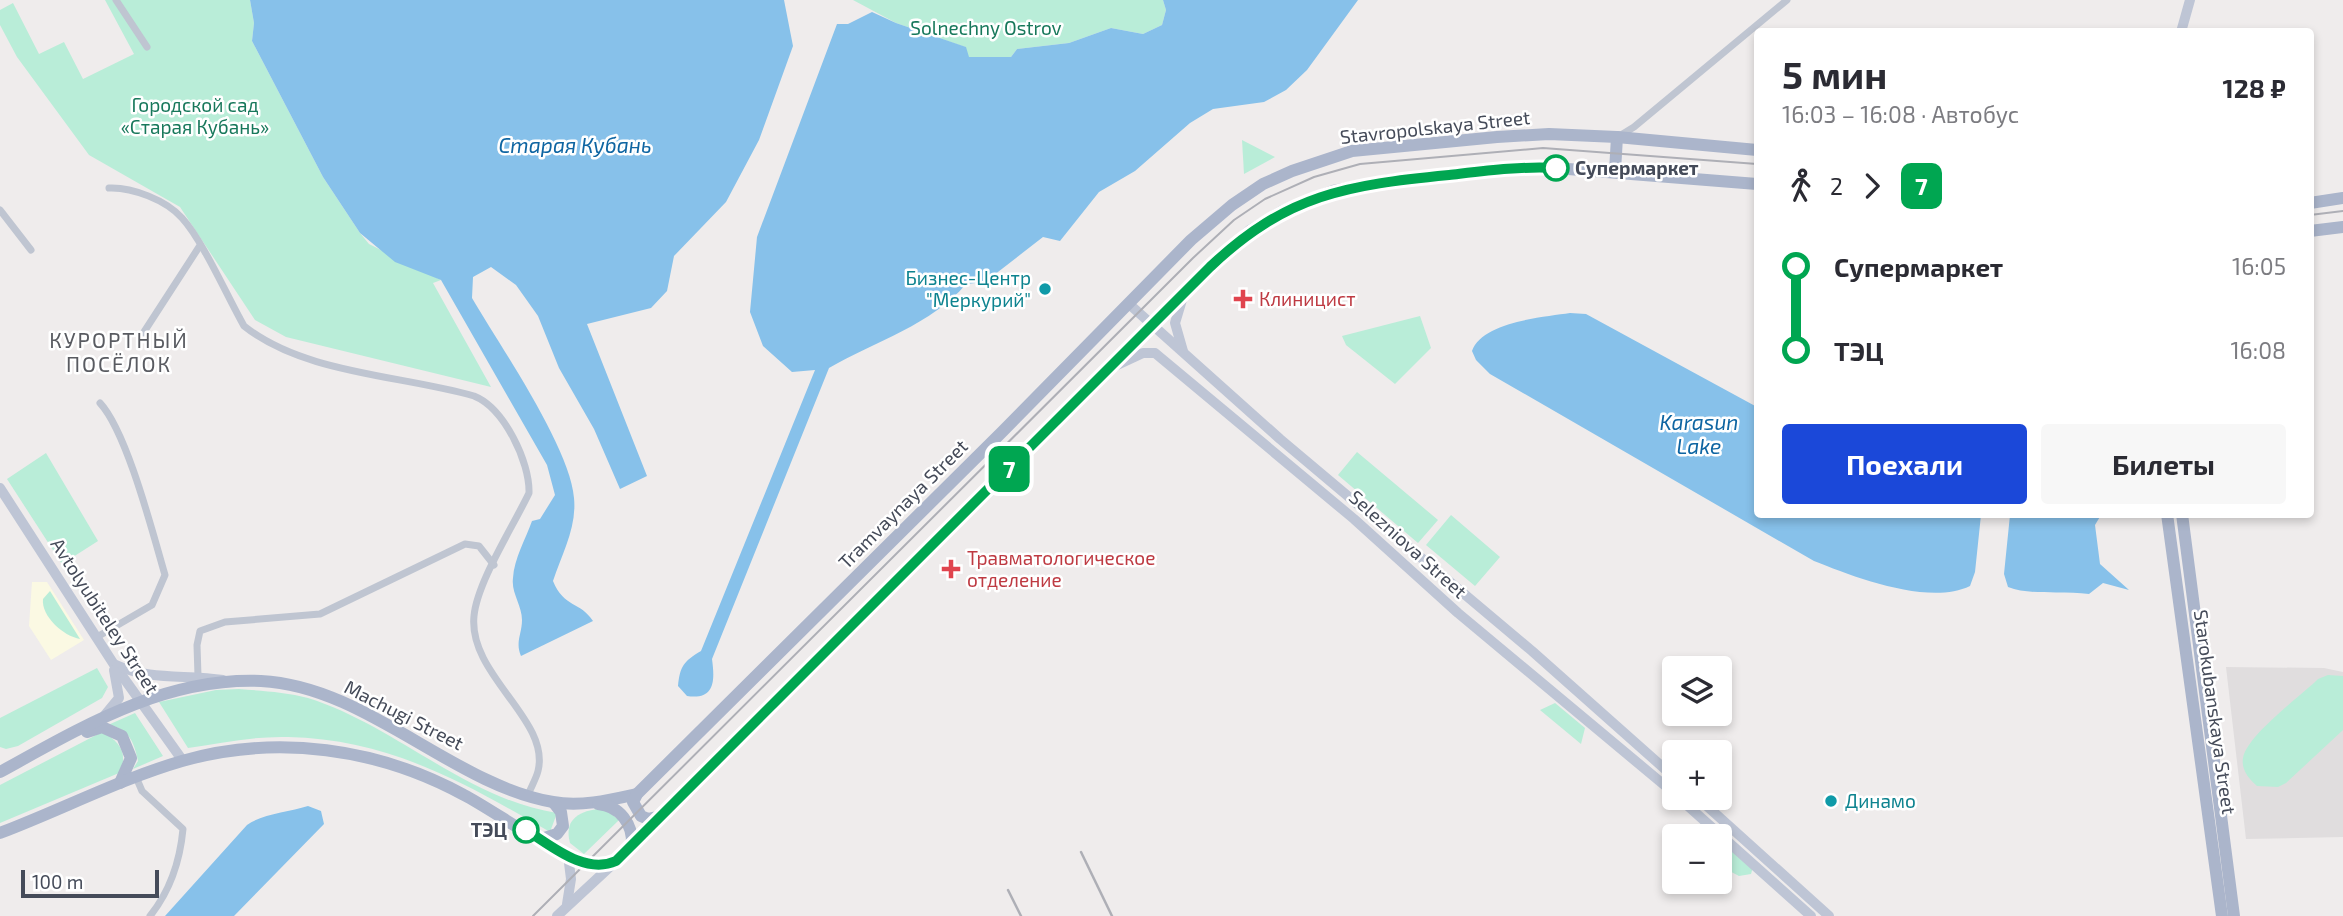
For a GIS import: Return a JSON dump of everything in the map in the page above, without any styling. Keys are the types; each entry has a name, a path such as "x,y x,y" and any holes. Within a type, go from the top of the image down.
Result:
{"main road":[{"path":"2182,28 2190,0"},
{"name":"Stavropolskaya Street","path":"1263,184 1292,171 1352,151 1510,136 1617,137 1754,150"},
{"path":"1615,171 1617,137"},
{"path":"557,916 662,816 1232,246 1283,211 1333,191 1391,180 1543,167 1754,184"},
{"name":"Tramvaynaya Street","path":"637,794 1210,222 1263,184"},
{"path":"2314,202 2343,198"},
{"path":"2314,231 2343,227"},
{"path":"1184,293 1175,330 1184,354"},
{"name":"Selezniova Street","path":"1129,304 1662,767"},
{"name":"Selezniova Street","path":"1109,370 1134,356 1155,353 1662,783"},
{"name":"Avtolyubiteley Street","path":"0,488 113,663 183,761"},
{"name":"Starokubanskaya Street","path":"2168,518 2222,916"},
{"name":"Starokubanskaya Street","path":"2183,518 2234,916"},
{"path":"105,715 119,698 113,663 155,677 198,676 229,681"},
{"name":"Machugi Street","path":"0,772 105,715 139,700 178,689 229,681 264,681 311,691 365,713 488,779 554,803 591,803 637,794"},
{"path":"50,745 102,727 112,730 122,736 131,758 120,783"},
{"path":"0,833 120,783 183,761 226,752 301,747 358,753 404,766 462,793 568,855 596,866 616,861"},
{"path":"637,794 633,802 640,816 648,819 662,816"},
{"path":"541,839 556,834 563,826 561,812 554,803"},
{"path":"591,803 605,805 622,814 629,827 632,845"},
{"path":"1692,810 1811,916"},
{"path":"1711,810 1829,916"},
{"path":"567,906 571,889 568,855"}],"street":[{"path":"116,0 147,47"},
{"path":"1617,137 1634,127 1787,0"},
{"path":"109,188 124,187 165,204 182,218 244,326 277,347 308,359 462,393 486,401 506,429 530,479 529,493 479,593 474,615 474,640 481,656 528,724 537,749 539,769 528,795"},
{"path":"0,210 32,250"},
{"path":"142,335 199,247"},
{"path":"97,637 152,605 165,575 135,478 116,430 100,403"},
{"path":"198,676 197,645 200,631 225,622 320,614 465,544 479,546 494,565"},
{"path":"136,777 142,792 183,829 181,847 166,896 150,916"}],"shaded area":[{"path":"32,582 47,582 84,640 51,660 29,626"},
{"path":"2226,667 2324,668 2343,672 2343,837 2246,839"}],"green space":[{"name":"Городской сад «Старая Кубань»","path":"105,0 250,0 254,23 252,41 323,177 369,244 441,280 433,283 491,387 286,337 255,320 180,207 89,155 17,57 0,25 0,10 13,3 39,54 64,42 83,79 134,54"},
{"name":"Solnechny Ostrov","path":"853,0 1163,0 1166,10 1162,25 1143,34 1111,28 1069,43 1017,49 1011,57 968,57 965,47 896,23"},
{"path":"1242,140 1275,157 1244,174"},
{"path":"1420,316 1431,348 1395,384 1346,345 1342,336"},
{"path":"1357,452 1438,520 1418,543 1338,475"},
{"path":"46,453 98,541 62,564 7,479"},
{"path":"1451,515 1500,557 1475,586 1426,545"},
{"path":"50,591 80,639 67,634 49,618 43,599"},
{"path":"97,668 108,687 102,698 18,746 6,749 0,747 0,718"},
{"path":"2328,675 2343,676 2343,730 2286,783 2278,787 2257,786 2243,766 2243,758 2254,738 2318,679"},
{"path":"239,689 300,696 340,710 492,793 557,813 550,832 456,781 393,755 360,746 325,740 275,737 188,748 159,702 216,690"},
{"path":"1555,703 1585,728 1581,744 1540,710"},
{"path":"135,713 163,756 133,769 138,761 132,742 121,729 108,725"},
{"path":"102,732 121,749 123,760 119,773 0,823 0,785"},
{"path":"597,809 606,810 619,820 584,854 570,843 569,829 578,815"},
{"path":"1732,849 1753,867 1751,874 1739,876 1732,872"}],"water":[{"name":"Старая Кубань","path":"250,0 784,0 793,46 759,140 726,202 674,256 667,291 651,308 587,324 647,476 620,489 594,429 559,368 538,316 516,285 491,267 473,277 472,298 547,425 570,477 574,498 573,519 553,581 562,596 583,610 593,621 521,656 519,642 522,620 513,583 514,571 532,521 540,519 555,495 547,465 441,280 395,262 360,233 323,177 252,41 254,23"},
{"path":"1163,0 1358,0 1307,70 1286,90 1264,102 1213,109 1190,123 1135,171 1099,192 1060,241 1043,237 985,282 966,284 952,298 920,321 829,368 712,659 711,687 703,695 687,696 678,686 680,674 687,661 701,651 815,370 792,372 763,346 750,312 757,237 837,24 848,24 872,12 966,47 969,57 1011,57 1017,49 1069,43 1111,28 1143,34 1162,25 1166,10"},
{"name":"Karasun Lake","path":"1570,313 1586,314 1754,405 1754,518 1981,518 1975,572 1970,586 1934,593 1913,591 1870,581 1814,561 1490,374 1476,360 1472,351 1478,341 1500,327"},
{"path":"2010,518 2099,518 2095,525 2100,564 2129,590 2103,583 2089,594 2017,590 2008,587 2004,574"},
{"path":"308,806 321,811 324,824 234,916 165,916 247,825 268,816"}],"tram line":[{"path":"533,916 1193,258 1234,220 1265,199 1314,177 1360,164 1543,148 1754,164"},
{"path":"2314,215 2343,211"}],"railway":[{"path":"1081,852 1112,916"},
{"path":"1008,890 1021,916"}],"bus line":[{"name":"7","path":"526,830 586,863 605,866 616,861 1048,432 1210,267 1250,231 1283,211 1333,191 1391,180 1556,168"}],"place":[{"name":"Супермаркет","path":"1556,168"},
{"name":"Бизнес-Центр \"Меркурий\"","path":"1045,289"},
{"name":"Клиницист","path":"1243,299"},
{"name":"Травматологическое отделение","path":"951,569"},
{"name":"Динамо","path":"1831,801"},
{"name":"ТЭЦ","path":"526,830"}],"district":[{"name":"КУРОРТНЫЙ ПОСЁЛОК","path":"119,353"}]}
